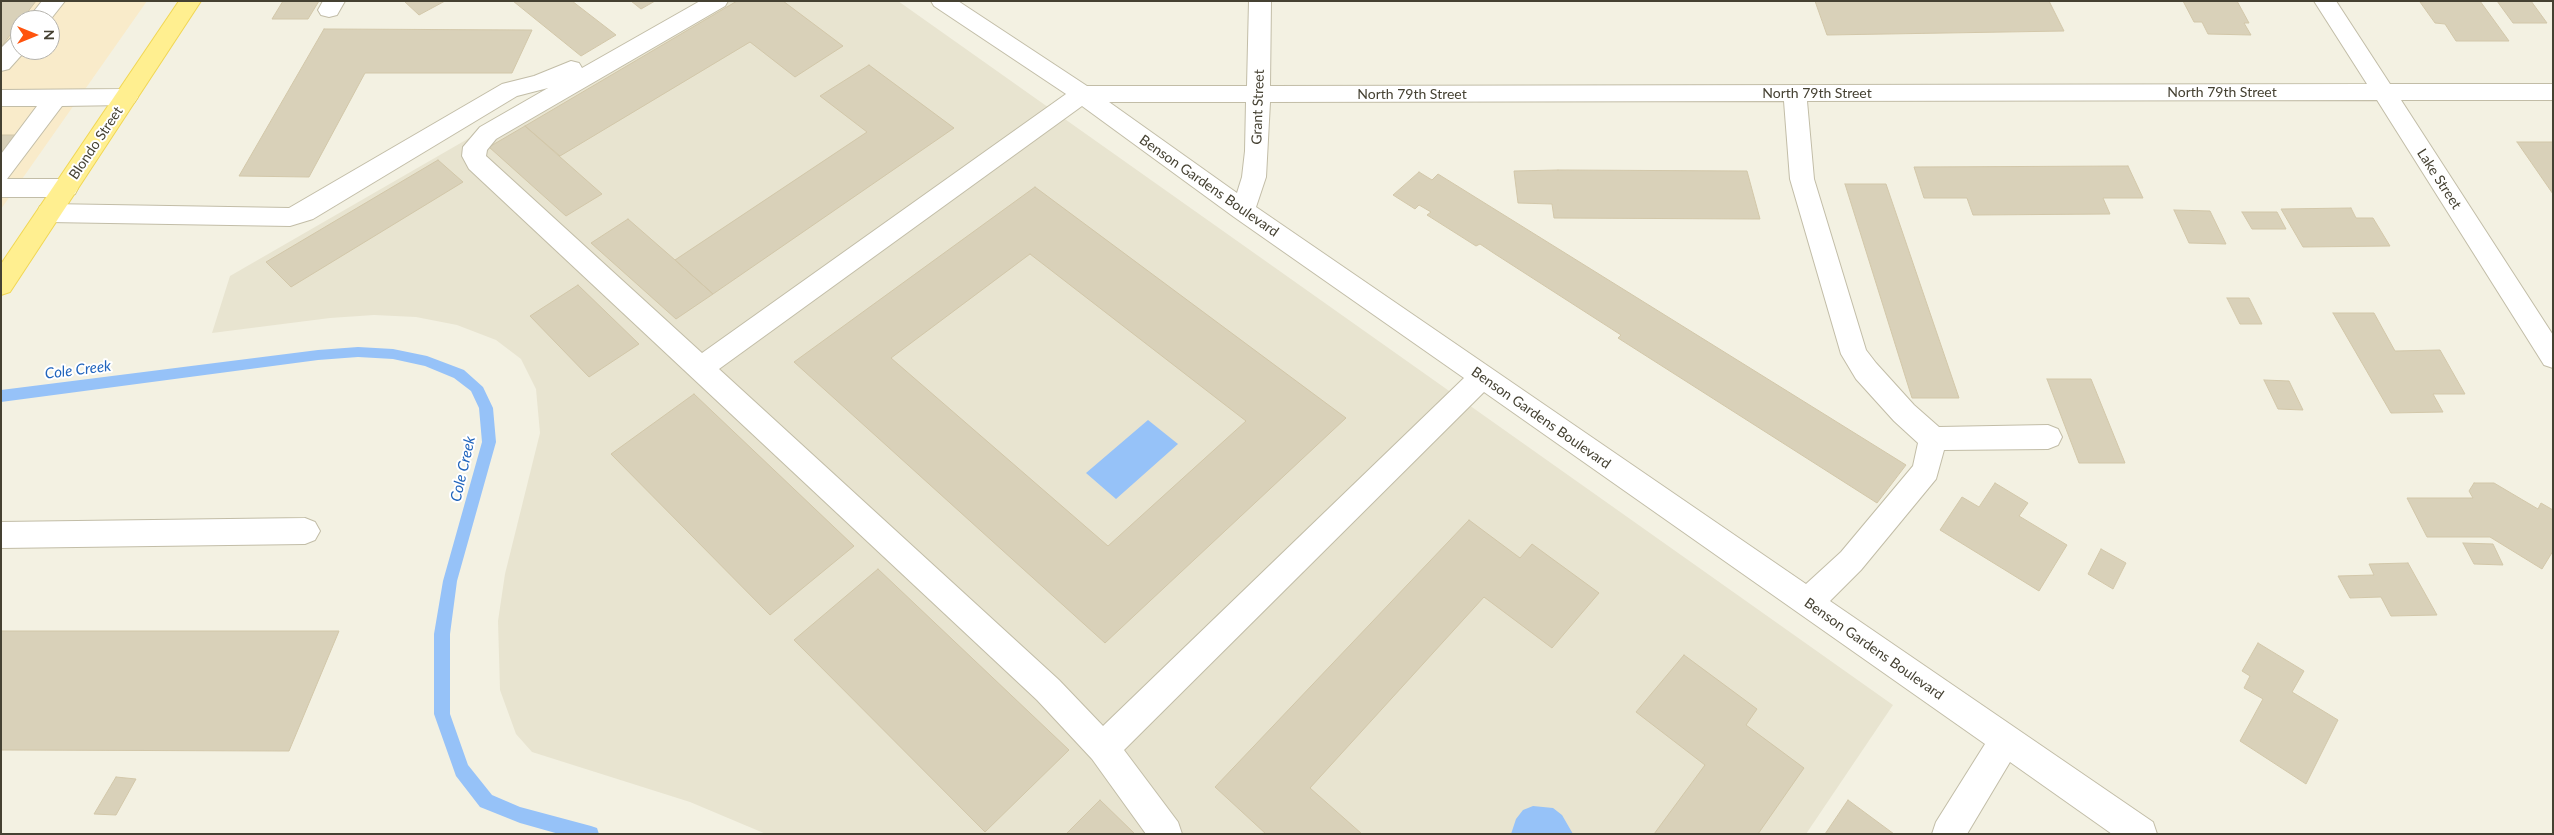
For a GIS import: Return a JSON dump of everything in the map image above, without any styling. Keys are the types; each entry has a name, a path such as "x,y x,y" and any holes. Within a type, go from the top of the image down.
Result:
{"main road":[{"name":"Blondo Street","path":"4,276 66,188 190,1"}],"street":[{"path":"49,213 290,217 304,212 510,90 557,77 690,1"},
{"path":"717,1 488,133 480,140 473,153 478,164 1048,690 1103,748 1166,834"},
{"name":"Benson Gardens Boulevard","path":"942,1 1082,94 1243,210 2141,834"},
{"name":"Grant Street","path":"1243,210 1254,177 1259,95 1260,1"},
{"name":"Lake Street","path":"2325,1 2553,358"},
{"path":"1,63 10,53"},
{"name":"North 79th Street","path":"1082,94 2553,92"},
{"path":"1795,93 1802,180 1854,354 1882,390 1933,439 2048,437"},
{"path":"700,369 1082,94"},
{"path":"6,103 56,97 126,97"},
{"path":"1,172 56,97"},
{"path":"1,188 66,188"},
{"path":"1103,748 1276,581 1482,377"},
{"path":"1807,602 1851,561 1926,472 1933,439"},
{"path":"1,535 305,531"},
{"path":"1948,834 2006,740"}],"shaded area":[{"path":"1,1 147,1 1,209"},
{"path":"707,1 898,1 1893,705 1806,834 766,834 690,802 532,752 516,734 500,690 498,621 505,574 540,433 536,389 521,359 496,340 457,325 416,317 374,315 330,318 212,333 230,276"}],"water":[{"path":"1148,420 1178,444 1116,499 1086,473"},
{"path":"1533,806 1553,808 1562,815 1573,834 1511,834 1516,819 1523,810"}],"building":[{"path":"1,1 36,1 29,10 10,10 10,35 1,47"},
{"path":"283,1 319,1 308,19 272,19"},
{"path":"404,1 445,1 419,15"},
{"path":"513,1 572,1 616,35 581,56"},
{"path":"631,1 655,1 641,9"},
{"path":"737,1 783,1 843,46 795,77 750,42 560,156 525,126"},
{"path":"1815,1 2049,1 2064,31 1827,35"},
{"path":"2183,1 2237,1 2249,23 2244,23 2251,35 2208,34 2202,22 2194,22"},
{"path":"2480,1 2509,41 2456,41 2445,24 2435,23 2420,2"},
{"path":"2497,1 2531,1 2547,23 2513,23"},
{"path":"324,29 532,30 512,73 365,73 309,177 239,176"},
{"path":"869,65 954,128 713,294 675,260 867,132 820,96"},
{"path":"525,126 602,194 566,216 489,147"},
{"path":"1,135 19,135 1,160"},
{"path":"2517,142 2553,142 2553,194"},
{"path":"438,160 463,182 291,287 266,262"},
{"path":"2128,166 2143,198 2103,198 2110,214 1973,215 1967,198 1924,198 1914,167"},
{"path":"1514,171 1747,171 1760,219 1554,218 1552,204 1518,203"},
{"path":"1419,172 1432,180 1438,174 1906,465 1877,503 1618,338 1621,335 1480,244 1476,246 1427,215 1431,212 1419,205 1415,209 1393,195"},
{"path":"1845,184 1886,184 1959,398 1912,398"},
{"path":"1035,187 1346,418 1105,643 794,362","holes":["1030,254 1246,421 1108,546 891,358"]},
{"path":"2351,208 2356,218 2373,218 2390,246 2303,247 2281,209"},
{"path":"2174,210 2210,211 2226,244 2189,243"},
{"path":"2242,212 2277,212 2286,229 2252,229"},
{"path":"628,219 713,294 676,319 591,243"},
{"path":"578,285 639,344 589,377 530,316"},
{"path":"2227,298 2249,298 2262,324 2240,324"},
{"path":"2333,313 2374,313 2395,351 2440,350 2465,394 2433,394 2443,412 2391,413"},
{"path":"2047,379 2091,379 2125,463 2079,463"},
{"path":"2264,380 2289,381 2303,410 2278,409"},
{"path":"694,394 854,546 770,615 611,454"},
{"path":"1995,483 2028,503 2019,516 2067,545 2039,591 1940,530 1962,497 1979,507"},
{"path":"2474,483 2494,483 2538,509 2541,503 2553,510 2553,551 2542,569 2490,537 2427,537 2407,498 2473,498 2469,491"},
{"path":"1469,520 1520,558 1532,544 1599,593 1552,648 1484,597 1310,788 1362,834 1266,834 1215,787"},
{"path":"2463,543 2493,544 2503,565 2474,564"},
{"path":"2101,549 2126,563 2113,589 2088,574"},
{"path":"2408,563 2437,615 2391,616 2381,597 2350,598 2338,576 2374,575 2369,564"},
{"path":"878,569 1069,750 985,832 794,640"},
{"path":"1,631 339,631 289,751 1,750"},
{"path":"2258,643 2304,671 2292,692 2338,720 2306,784 2240,741 2263,699 2244,688 2250,676 2242,671"},
{"path":"1684,655 1757,709 1746,725 1804,768 1758,834 1654,834 1705,765 1636,712"},
{"path":"116,777 136,779 116,815 94,814"},
{"path":"1100,800 1135,834 1066,834"},
{"path":"1848,800 1894,834 1825,834"}],"waterway":[{"name":"Cole Creek","path":"1,396 318,355 358,352 393,354 427,361 459,374 476,387 486,408 489,442 450,581 442,634 442,714 462,770 486,801 520,815 591,834"}]}
